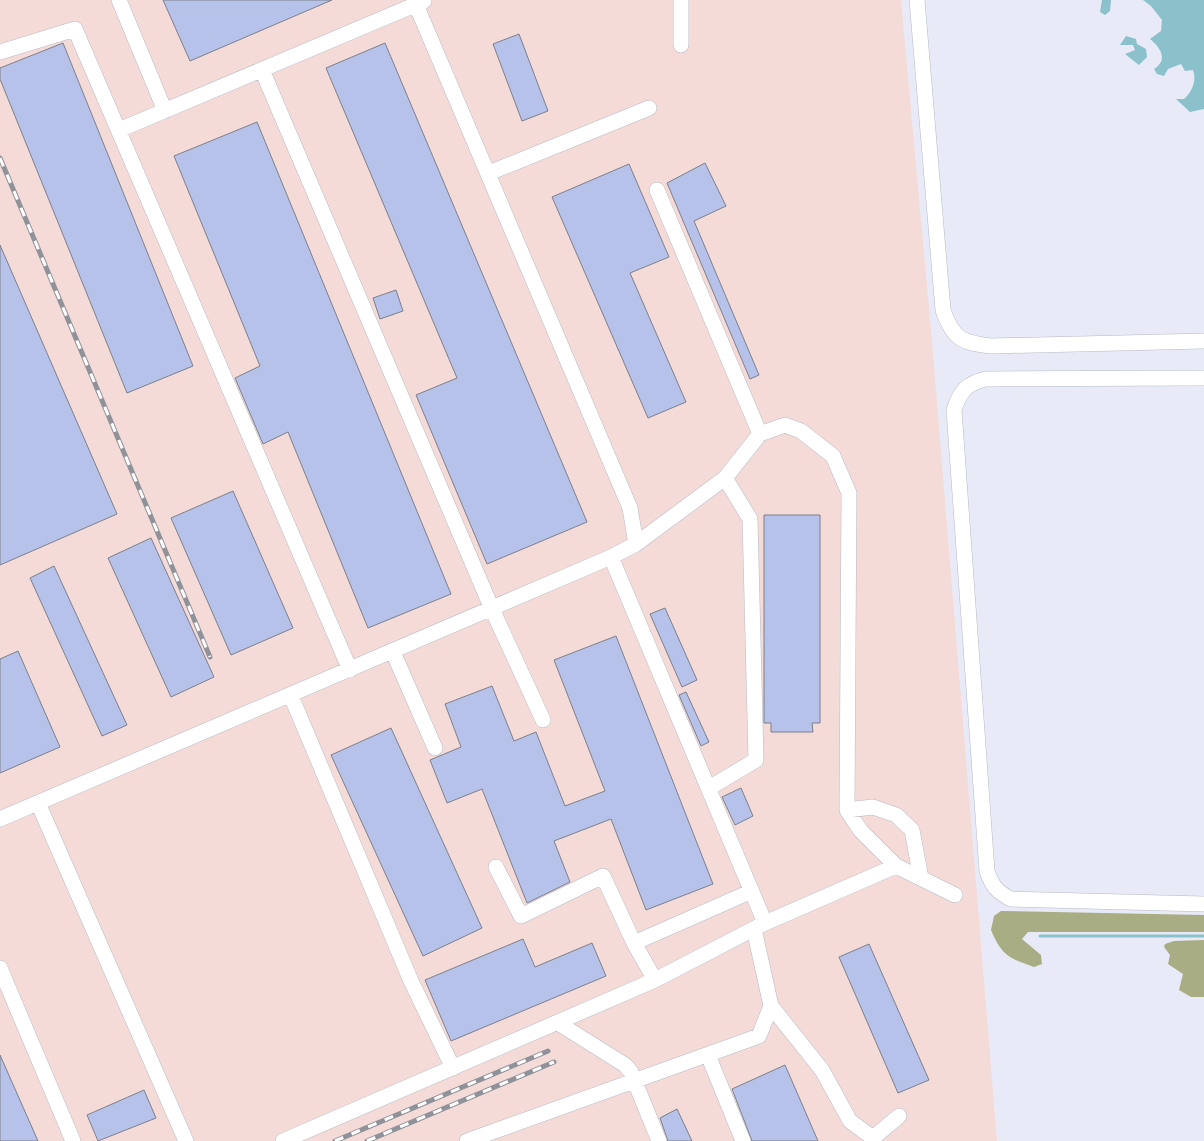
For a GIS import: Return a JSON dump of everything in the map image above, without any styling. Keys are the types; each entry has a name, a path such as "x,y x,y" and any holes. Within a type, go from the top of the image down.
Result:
{"lane":[{"path":"119,0 165,111"},
{"path":"681,0 681,45"},
{"path":"917,0 943,310 949,328 961,340 991,346 1204,341"},
{"path":"119,130 419,1 630,508 636,544"},
{"path":"0,52 75,29 350,670"},
{"path":"262,70 492,609 543,720"},
{"path":"490,173 649,108"},
{"path":"657,190 760,434"},
{"path":"1204,378 986,379 972,382 964,388 954,410 976,737 987,871 991,883 999,893 1012,900 1204,904"},
{"path":"0,820 611,557 636,544 726,478 760,434 785,425 801,431 833,456 849,493 847,810 861,831 896,866 956,895"},
{"path":"709,788 756,760 750,519 726,478"},
{"path":"611,557 752,891 760,926 772,1006 822,1070 850,1121 873,1139 898,1116"},
{"path":"393,652 435,748"},
{"path":"290,696 411,981 453,1068"},
{"path":"38,803 186,1141"},
{"path":"847,810 872,807 896,815 912,830 921,878"},
{"path":"283,1141 655,980 760,926 896,866"},
{"path":"496,867 521,916 603,876 634,943 655,980"},
{"path":"634,943 752,891"},
{"path":"0,968 73,1141"},
{"path":"467,1141 759,1036 772,1006"},
{"path":"558,1023 625,1065 634,1081 659,1141"},
{"path":"708,1055 743,1141"}],"shaded area":[{"path":"0,0 901,0 932,341 997,1141 0,1141"}],"green space":[{"path":"1001,911 1204,915 1204,932 1028,932 1022,939 1041,955 1042,964 1034,967 1007,955 999,945 991,930 994,916"},
{"path":"1204,940 1204,997 1191,997 1179,990 1183,974 1168,964 1170,955 1164,947 1165,944 1174,941"}],"water":[{"path":"1102,0 1111,0 1110,11 1105,15 1100,12"},
{"path":"1143,0 1204,0 1204,109 1190,112 1176,99 1184,99 1189,93 1194,82 1193,70 1185,71 1181,64 1168,69 1164,76 1157,74 1154,69 1159,65 1162,58 1160,50 1150,39 1161,31 1162,20 1151,6"},
{"path":"1126,36 1136,39 1137,44 1146,49 1147,57 1139,65 1125,54 1135,50 1133,45 1120,45"}],"building":[{"path":"163,0 332,0 190,61"},
{"path":"519,34 548,111 522,121 493,44"},
{"path":"63,43 193,366 127,393 0,79 0,68"},
{"path":"385,43 587,522 487,564 416,395 457,378 326,68"},
{"path":"257,122 451,594 368,628 288,432 263,444 235,378 260,366 174,156"},
{"path":"705,163 726,206 694,221 759,375 750,379 667,183"},
{"path":"629,164 669,257 630,273 686,402 648,418 552,197"},
{"path":"0,245 117,514 0,565"},
{"path":"396,290 403,311 380,319 373,298"},
{"path":"233,491 293,628 231,655 171,518"},
{"path":"764,515 820,515 820,723 812,723 813,732 771,732 771,723 764,723"},
{"path":"151,538 214,677 171,697 108,558"},
{"path":"54,566 127,725 102,736 30,578"},
{"path":"665,608 697,680 682,687 650,614"},
{"path":"616,636 713,884 646,910 611,819 554,841 570,882 527,903 482,789 447,803 430,760 461,747 445,704 492,686 514,741 536,732 565,806 605,791 554,660"},
{"path":"18,651 60,747 0,773 0,659"},
{"path":"686,692 709,742 701,746 679,695"},
{"path":"391,728 482,928 423,956 331,755"},
{"path":"741,788 753,816 735,825 722,797"},
{"path":"523,939 535,967 592,943 606,976 451,1041 425,980"},
{"path":"869,944 929,1080 898,1093 839,957"},
{"path":"0,1055 38,1141 0,1141"},
{"path":"785,1065 818,1141 752,1141 732,1089"},
{"path":"144,1090 156,1118 98,1141 87,1115"},
{"path":"677,1109 692,1141 668,1141 660,1118"}],"waterway":[{"path":"1040,936 1204,936"}],"railway":[{"path":"0,158 210,657"},
{"path":"335,1141 548,1051"},
{"path":"367,1141 554,1062"}]}
